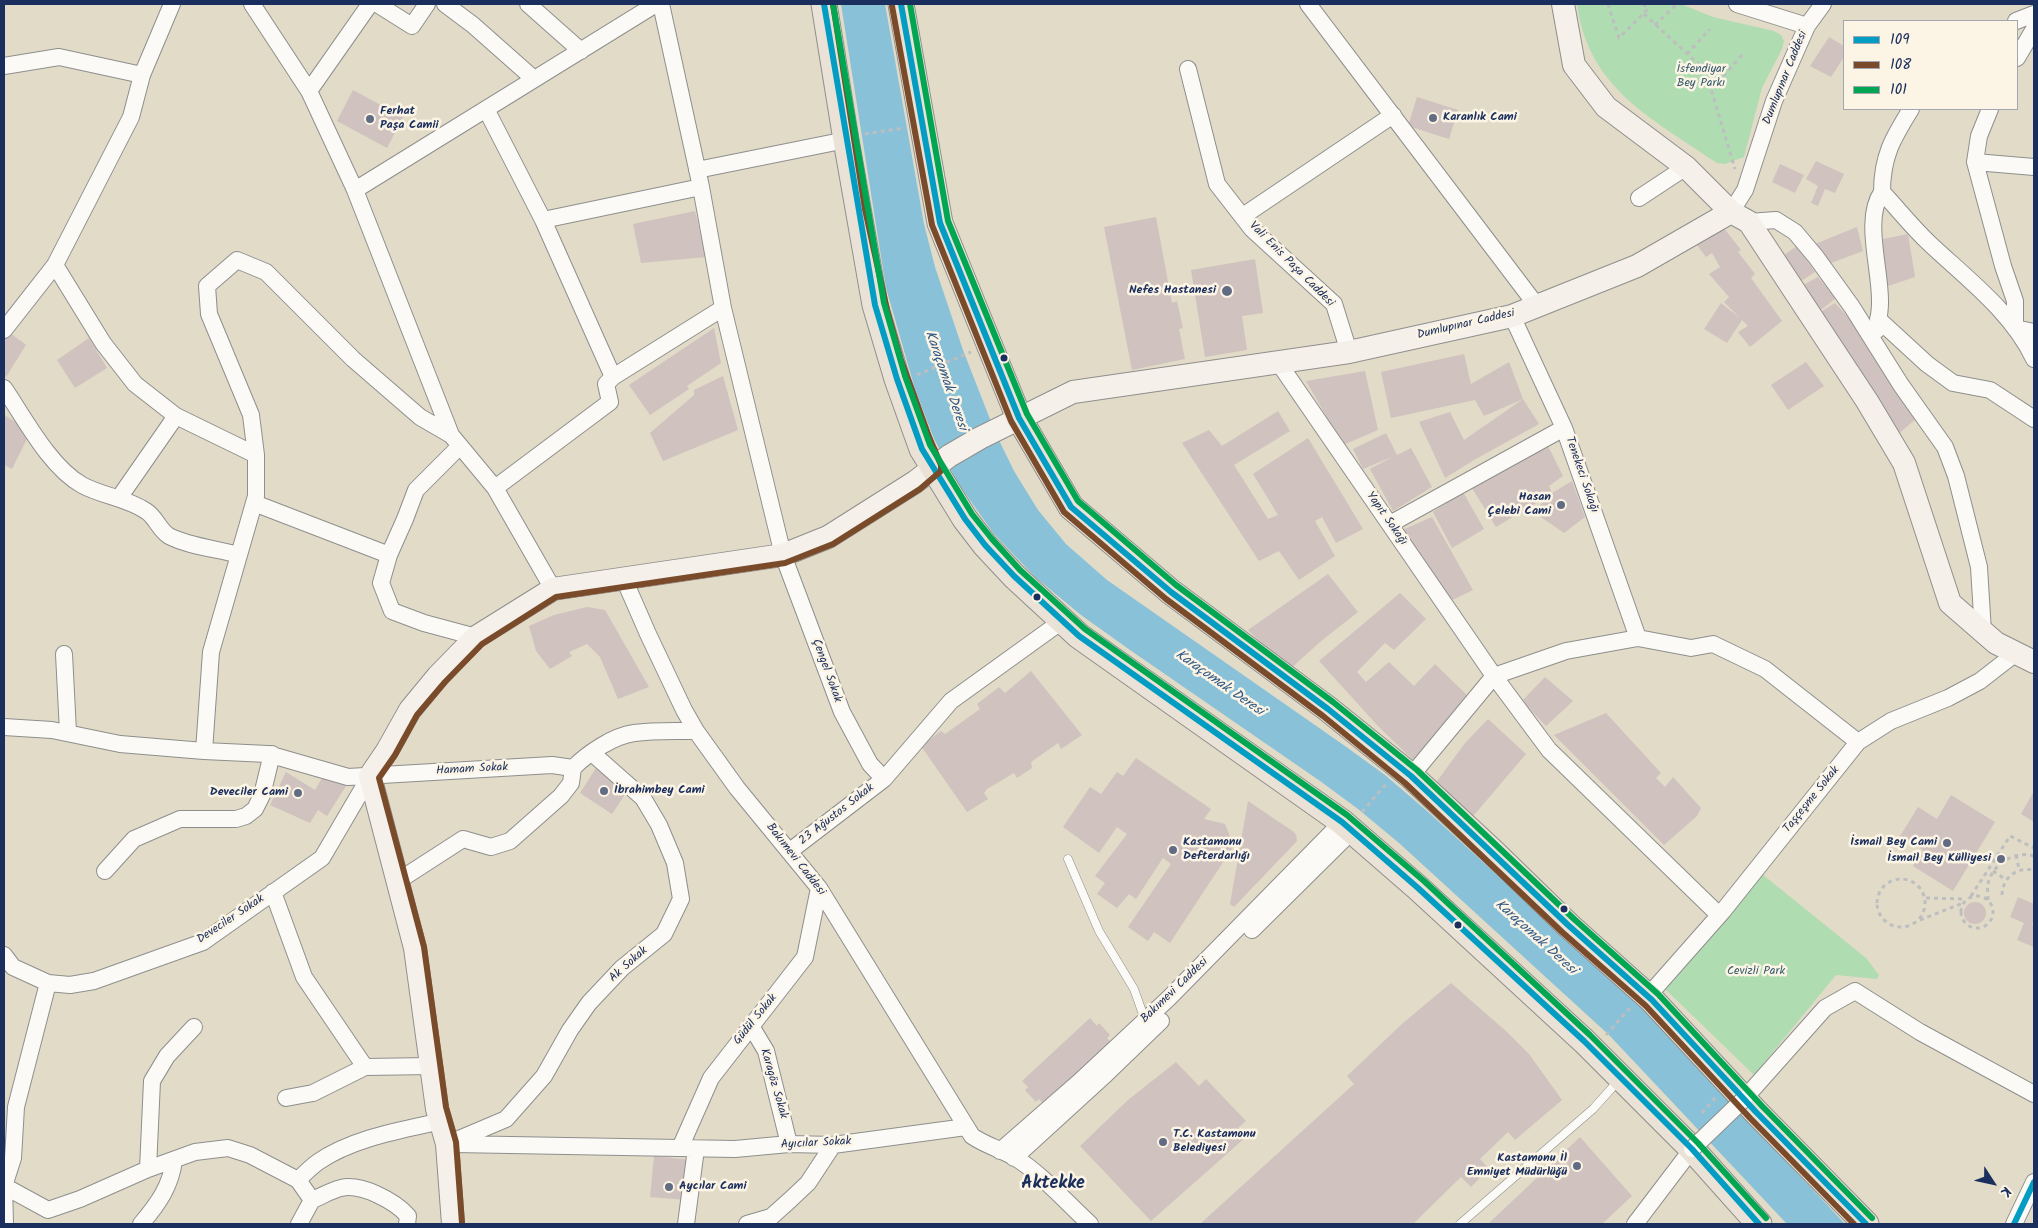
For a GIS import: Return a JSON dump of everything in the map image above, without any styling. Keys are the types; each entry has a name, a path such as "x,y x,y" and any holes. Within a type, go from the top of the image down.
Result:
{"main road":[{"path":"824,4 852,138 875,305 897,379 922,449 965,520 1014,576 1048,605 1079,636 1351,823 1584,1041 1692,1149 1759,1224"},
{"path":"901,4 940,223 1019,418 1071,507 1172,592 1328,709 1400,779 1494,853 1641,1000 1744,1099 1866,1224"},
{"path":"1563,4 1574,65 1606,107 1686,167 1740,217 1867,401 1904,463 1950,602 1996,643 2025,657"},
{"name":"Dumlupınar Caddesi","path":"552,589 783,555 828,537 980,438 1073,392 1349,352 1512,316 1637,266 1740,217"},
{"path":"453,1224 447,1144 442,1121 437,1109 414,948 370,776 387,751 410,710 438,676 476,637 552,589"}],"street":[{"path":"4,330 55,265 131,117 142,75 172,4"},
{"path":"252,4 309,90 355,190 455,441"},
{"path":"309,90 370,4"},
{"path":"377,4 412,26 427,4"},
{"path":"445,4 473,25 534,80"},
{"path":"528,4 580,51"},
{"path":"355,190 656,4"},
{"name":"Çengel Sokak","path":"661,4 701,187 723,308 783,555 842,712 870,764 884,778"},
{"path":"1308,4 1538,306"},
{"path":"1737,4 1807,26"},
{"name":"Dumlupınar Caddesi","path":"1740,217 1745,190 1774,102 1807,26 1823,4"},
{"path":"2018,20 2034,14"},
{"path":"2018,56 2034,29"},
{"path":"4,66 59,57 142,75"},
{"name":"Vali Enis Paşa Caddesi","path":"1188,69 1217,184 1252,229 1334,304 1349,352"},
{"path":"486,109 543,220 613,377"},
{"path":"1875,342 1880,303 1873,218 1877,200 1882,192 1882,172 1892,139 1910,110"},
{"path":"1990,110 1979,136 1975,162 2000,256 2015,301 2015,328"},
{"path":"1243,216 1393,115"},
{"path":"697,170 852,138"},
{"path":"1975,162 2034,167"},
{"path":"1639,198 1686,167"},
{"path":"543,220 701,187"},
{"path":"1882,192 1928,242 1986,296 2015,328 2034,359"},
{"path":"1740,217 1776,220 1795,232 1816,257 1875,342 1901,385 1944,447 1956,476 1979,567 1983,632"},
{"path":"204,751 211,652 256,496 256,455 251,415 210,314 207,286 237,260 266,272 353,359 420,417 455,441 495,488 552,589"},
{"path":"55,265 102,343 135,384 176,416 256,455"},
{"path":"495,488 610,402 606,384 613,377 723,308"},
{"name":"Tenekeci Sokağı","path":"1512,316 1564,428 1638,638"},
{"path":"1878,319 1927,364 1953,383 1990,390 2034,419"},
{"path":"2015,328 2034,332"},
{"name":"Yapıt Sokağı","path":"1278,362 1494,676 1549,750 1720,914"},
{"path":"4,388 55,464 66,475 84,486 119,498 148,512 169,535 182,541 239,555"},
{"path":"119,498 176,416"},
{"path":"1390,524 1564,428"},
{"path":"455,441 416,490 406,519 389,555 381,583 392,611 424,623 476,637"},
{"path":"254,503 389,555"},
{"name":"Bakımevi Caddesi","path":"624,579 648,634 696,731 737,788 819,888 972,1136 986,1146 1007,1154 1039,1177 1090,1224"},
{"name":"23 Ağustos Sokak","path":"790,851 884,778 951,701 1062,621"},
{"path":"1400,779 1494,676 1566,651 1638,638 1691,648 1713,644 1765,669 1858,742"},
{"path":"64,654 68,732"},
{"name":"Taşçeşme Sokak","path":"1641,1000 1720,914 1858,742 1891,721 1948,698 2025,657"},
{"name":"Hamam Sokak","path":"4,727 68,732 120,744 272,754 348,777 552,765 573,768"},
{"path":"398,881 463,839 491,847 510,842 561,796 571,783 573,768 611,741 632,733 696,731"},
{"name":"Ak Sokak","path":"447,1144 506,1119 544,1076 570,1030 589,1003 622,968 664,934 681,898 675,863 643,798 592,753"},
{"path":"104,871 134,839 180,819 236,819 246,816 255,809 262,795 272,754"},
{"name":"Deveciler Sokak","path":"7,964 48,983 70,985 94,981 202,942 322,858 370,776"},
{"path":"1007,1154 1113,1068 1351,823"},
{"name":"Bakımevi Caddesi","path":"1007,1154 1011,1143 1145,1020 1351,823"},
{"name":"Güdül Sokak","path":"688,1149 711,1078 805,957 819,888"},
{"path":"273,892 304,977 365,1067"},
{"path":"5,1224 4,1186 13,1158 16,1107 48,983"},
{"path":"1635,1224 1692,1149 1744,1099 1825,1008 1855,991 1920,1032 2034,1094"},
{"name":"Karagöz Sokak","path":"751,1026 766,1051 789,1144"},
{"path":"148,1169 152,1081 167,1056 194,1027"},
{"path":"286,1098 313,1093 365,1067 431,1066"},
{"path":"298,1180 318,1162 338,1151 378,1136 442,1121"},
{"name":"Ayıcılar Sokak","path":"447,1144 736,1149 789,1144 833,1145 966,1127"},
{"path":"747,1224 771,1217 790,1200 808,1183 833,1145"},
{"path":"4,1186 48,1210 80,1199 148,1169 195,1152 228,1148 250,1155 298,1180 312,1200"},
{"path":"686,1224 688,1149"},
{"path":"141,1224 167,1190 174,1160"},
{"path":"2014,1224 2034,1182"},
{"path":"299,1224 312,1200 342,1187 358,1187 402,1208 408,1216 406,1224"}],"lane":[{"path":"1068,859 1099,931 1134,989 1145,1020"},
{"path":"1460,1224 1593,1109 1621,1078"}],"path":[{"path":"1608,4 1619,38 1648,9 1643,4"},
{"path":"1655,25 1677,4"},
{"path":"1644,14 1718,82"},
{"path":"1687,54 1710,29"},
{"path":"1732,162 1711,89 1742,54"},
{"path":"852,138 905,128"},
{"path":"916,375 978,349"},
{"path":"1351,823 1400,779"},
{"path":"1919,921 1926,906 1926,898 1918,885 1903,879 1888,883 1878,894 1877,909 1885,922 1891,926 1906,928 1965,901 1971,896 2010,836 2034,848"},
{"path":"1988,900 1988,884 1993,871 2004,861 2016,855 2034,856"},
{"path":"2016,855 2019,870"},
{"path":"2002,895 2002,887 2012,873 2019,870 2034,870"},
{"path":"1993,871 2006,880"},
{"path":"1965,901 1961,914 1965,923 1980,928 1986,925 1993,916 1992,905 1982,896 1971,896"},
{"path":"1926,898 1965,901"},
{"path":"1601,1040 1641,1000"},
{"path":"1698,1118 1718,1095"}],"green space":[{"name":"İsfendiyar Bey Parkı","path":"1577,4 1681,4 1713,17 1774,31 1781,35 1784,41 1782,49 1762,88 1744,157 1725,164 1717,163 1647,116 1627,99 1609,80 1595,59 1584,33"},
{"name":"Cevizli Park","path":"1757,870 1866,958 1879,975 1877,979 1836,975 1754,1075 1661,985"}],"water":[{"name":"Karaçomak Deresi","path":"841,4 885,4 924,224 935,267 963,350 995,432 1014,471 1038,510 1066,544 1107,580 1345,746 1385,775 1427,811 1639,1004 1845,1224 1787,1224 1609,1035 1399,843 1320,781 1081,615 1035,577 994,534 960,486 934,439 915,389 886,288"}],"building":[{"path":"1829,37 1843,45 1843,59 1831,77 1810,66"},
{"name":"Ferhat Paşa Camii","path":"353,90 403,117 387,148 337,121"},
{"name":"Karanlık Cami","path":"1417,97 1458,110 1449,139 1408,126"},
{"path":"1816,161 1844,174 1835,193 1825,189 1818,206 1811,203 1818,186 1806,179"},
{"path":"1780,164 1804,175 1795,193 1772,182"},
{"path":"695,211 706,257 641,263 633,224"},
{"path":"1156,217 1172,303 1177,301 1183,328 1179,329 1185,359 1132,370 1104,227"},
{"path":"1723,227 1741,250 1738,252 1755,274 1751,278 1782,321 1750,347 1738,332 1748,326 1742,320 1727,343 1704,329 1721,303 1740,318 1724,302 1729,297 1709,274 1720,267 1712,253 1706,257 1696,244"},
{"path":"1857,227 1863,251 1823,266 1815,244"},
{"path":"1908,234 1915,277 1882,288 1878,240"},
{"path":"1797,246 1815,272 1795,285 1777,260"},
{"name":"Nefes Hastanesi","path":"1255,259 1263,313 1242,316 1247,350 1205,357 1191,270"},
{"path":"1818,277 1836,298 1812,317 1794,290"},
{"path":"1835,303 1861,331 1917,418 1895,437 1812,317"},
{"path":"714,328 721,363 687,386 689,389 650,415 629,385"},
{"path":"5,329 26,345 6,377 4,375"},
{"path":"89,338 107,368 75,388 57,360"},
{"path":"1464,354 1471,384 1509,362 1523,399 1484,416 1475,400 1391,418 1381,372"},
{"path":"1806,362 1824,386 1788,410 1771,385"},
{"path":"1365,371 1378,430 1343,445 1306,381"},
{"path":"723,376 738,430 663,461 650,433 694,395 694,390"},
{"path":"1523,399 1539,424 1445,478 1419,422 1450,412 1464,440"},
{"path":"1278,411 1290,431 1234,465 1268,519 1278,515 1253,474 1308,438 1363,529 1336,543 1322,517 1315,521 1335,556 1299,580 1279,551 1259,561 1182,443 1209,430 1222,446"},
{"path":"4,415 31,431 12,469 4,465"},
{"path":"1386,433 1397,455 1411,448 1432,487 1393,511 1370,469 1392,457 1363,469 1353,449"},
{"path":"1547,444 1563,476 1549,486 1552,493 1572,481 1585,517 1564,533 1535,513 1546,497 1496,527 1472,488"},
{"path":"1463,492 1484,529 1452,548 1433,512"},
{"path":"1432,517 1473,590 1448,602 1400,531"},
{"path":"1328,574 1358,612 1289,670 1248,630"},
{"path":"1400,593 1426,619 1394,650 1385,643 1357,672 1366,682 1389,662 1414,686 1435,664 1470,698 1413,760 1377,725 1319,661"},
{"path":"587,607 605,610 649,687 618,699 600,657 587,644 569,652 572,656 550,669 536,651 529,626 554,615"},
{"path":"1031,671 1082,735 1061,749 1058,743 1031,762 1032,768 1017,778 1014,773 987,789 984,793 988,799 967,812 921,746 941,731 945,734 980,709 977,704 999,687 1005,693"},
{"path":"1545,677 1573,701 1546,726 1522,701"},
{"path":"1606,713 1661,773 1656,778 1665,787 1673,777 1701,808 1697,816 1664,845 1554,735"},
{"path":"1488,719 1526,754 1469,821 1435,784 1465,743"},
{"name":"Kastamonu Defterdarlığı","path":"1136,758 1211,809 1204,819 1225,824 1232,841 1233,847 1170,943 1154,932 1148,941 1128,927 1171,864 1163,858 1136,899 1129,894 1117,908 1097,894 1105,883 1095,876 1127,834 1117,827 1099,853 1063,827 1090,787 1101,794 1117,772 1123,776"},
{"name":"İbrahimbey Cami","path":"596,768 628,790 612,814 580,793"},
{"name":"Deveciler Cami","path":"286,772 315,790 325,773 346,786 327,816 318,810 310,823 270,805"},
{"path":"2034,791 2034,822 2021,814"},
{"name":"İsmail Bey Cami","path":"1951,795 1995,822 1953,891 1913,866 1923,850 1900,836 1918,807 1937,819"},
{"path":"1248,801 1294,832 1297,841 1234,907 1230,904"},
{"path":"2018,897 2034,904 2032,925 2034,926 2034,947 2017,940 2024,923 2010,917"},
{"path":"1975,902 1983,905 1986,913 1983,921 1975,924 1967,921 1964,913 1967,905"},
{"path":"1451,983 1529,1054 1562,1100 1515,1140 1508,1132 1480,1159 1489,1169 1471,1187 1461,1177 1413,1224 1200,1224 1354,1084 1347,1076 1403,1023"},
{"path":"1090,1018 1097,1026 1099,1023 1110,1035 1107,1038 1116,1047 1048,1109 1039,1099 1036,1102 1025,1090 1028,1087 1022,1081"},
{"name":"T.C. Kastamonu Belediyesi","path":"1176,1062 1199,1086 1206,1079 1246,1121 1238,1128 1246,1137 1151,1221 1080,1146 1128,1100"},
{"name":"Kastamonu İl Emniyet Müdürlüğü","path":"1580,1137 1632,1196 1602,1224 1488,1224"},
{"name":"Aycılar Cami","path":"654,1156 691,1160 686,1200 650,1197"}],"transit line":[{"name":"109","path":"824,4 875,305 897,379 922,449 965,519 985,545 1014,576 1079,636 1342,822 1418,888 1584,1041 1692,1149 1759,1224"},
{"name":"108","path":"462,1223 456,1142 446,1107 424,947 379,778 395,755 417,715 445,682 482,644 556,597 785,563 833,544 920,489 941,471 941,465 901,360 887,310 865,209 833,4"},
{"name":"101","path":"833,4 884,303 905,376 930,445 972,514 1020,570 1085,629 1347,815 1424,881 1590,1035 1698,1143 1766,1218"},
{"name":"109","path":"901,4 940,223 1019,418 1071,507 1171,592 1328,709 1411,776 1568,925 1652,1000 1756,1112 1866,1224"},
{"name":"101","path":"910,4 948,221 1027,414 1078,501 1176,585 1333,702 1417,770 1574,919 1658,994 1762,1106 1872,1218"},
{"name":"108","path":"892,6 932,225 1011,421 1064,512 1166,599 1323,716 1405,783 1562,932 1646,1006 1750,1118 1854,1224"},
{"name":"109","path":"2014,1224 2034,1182"}],"place":[{"name":"Karanlık Cami","path":"1433,118"},
{"name":"Ferhat Paşa Camii","path":"370,119"},
{"name":"Nefes Hastanesi","path":"1227,291"},
{"name":"Hasan Çelebi Cami","path":"1561,505"},
{"name":"İbrahimbey Cami","path":"604,791"},
{"name":"Deveciler Cami","path":"298,793"},
{"name":"İsmail Bey Cami","path":"1947,843"},
{"name":"Kastamonu Defterdarlığı","path":"1173,850"},
{"name":"İsmail Bey Külliyesi","path":"2001,859"},
{"name":"T.C. Kastamonu Belediyesi","path":"1163,1142"},
{"name":"Kastamonu İl Emniyet Müdürlüğü","path":"1577,1166"},
{"name":"Aycılar Cami","path":"669,1187"}],"district":[{"name":"Aktekke","path":"1053,1185"}]}
